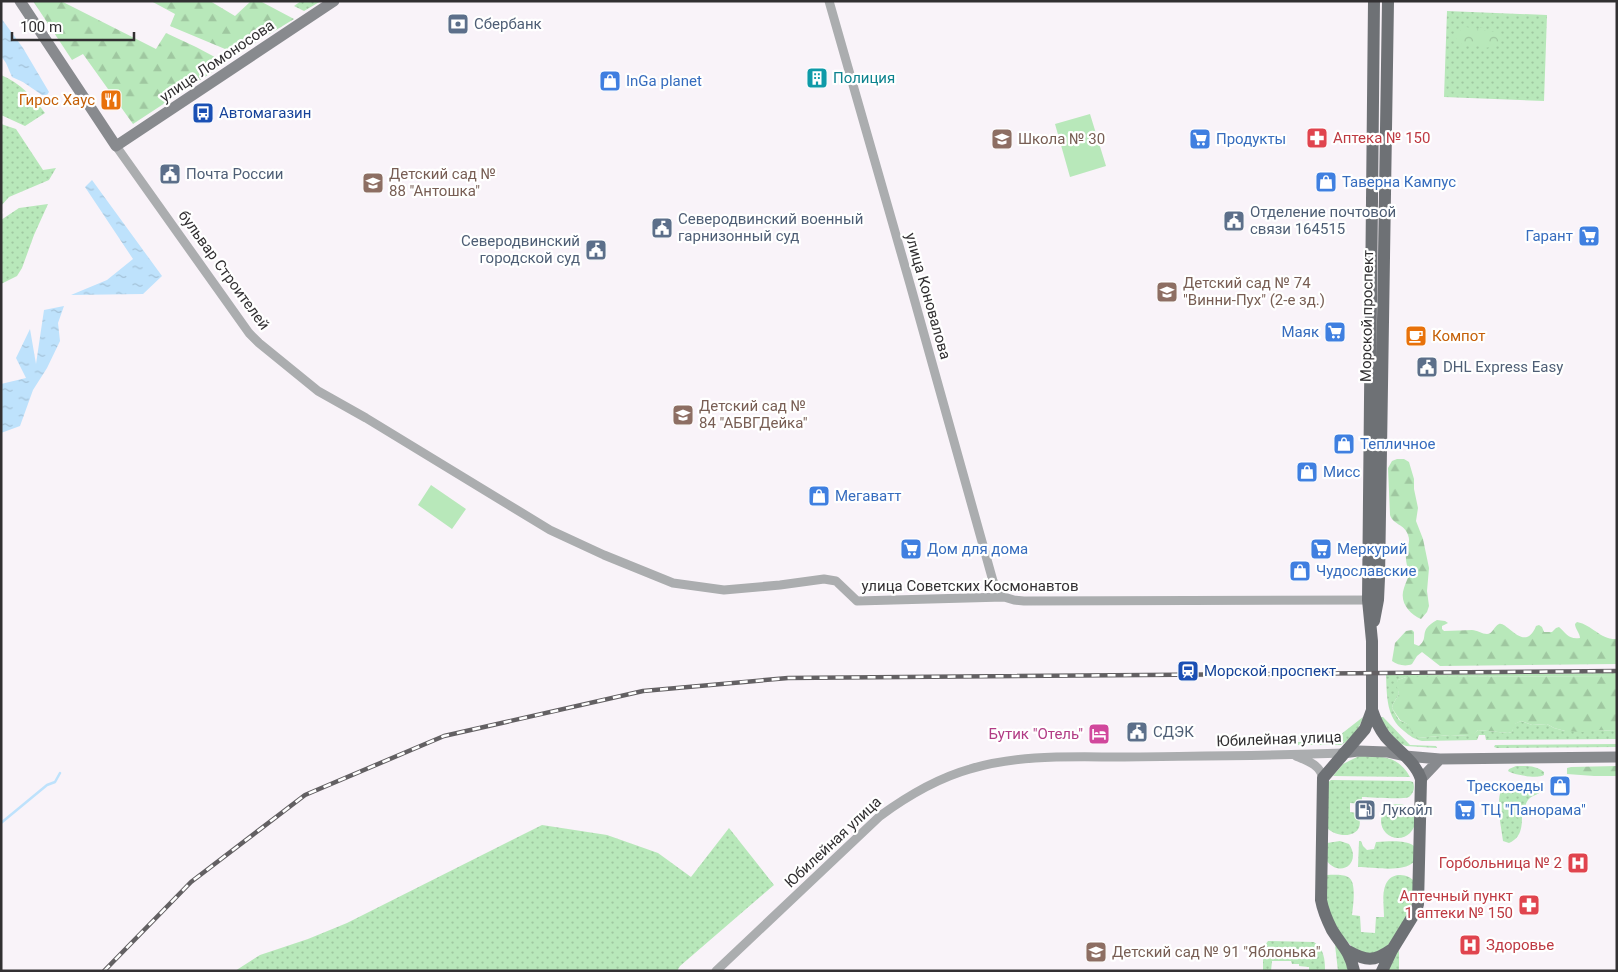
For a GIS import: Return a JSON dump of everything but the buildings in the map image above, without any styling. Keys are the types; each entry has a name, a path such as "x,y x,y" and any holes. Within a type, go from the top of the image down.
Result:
{"main road":[{"name":"Морской проспект","path":"1374,1 1380,127"},
{"name":"Морской проспект","path":"1323,778 1365,729 1372,710 1380,127 1388,1"},
{"name":"Морской проспект","path":"1372,710 1381,730 1405,756 1418,772 1421,779"},
{"path":"1323,778 1321,900 1323,910 1331,927 1348,951 1354,971"},
{"path":"1382,971 1392,950 1416,911 1418,904 1421,779"},
{"path":"1348,951 1367,959 1381,957 1392,950"}],"street":[{"name":"бульвар Строителей","path":"20,1 116,146 249,333 259,343 318,391 366,418 550,530"},
{"name":"улица Ломоносова","path":"116,146 334,1"},
{"name":"улица Коновалова","path":"829,1 994,581 999,592 1004,597"},
{"name":"улица Советских Космонавтов","path":"550,530 604,555 673,583 724,590 824,580 836,581 857,601 1004,597 1024,601 1373,600"},
{"name":"Юбилейная улица","path":"716,971 880,816 899,802 922,789 968,769 1036,758 1294,755 1358,751 1387,752 1440,760 1617,757"},
{"path":"1294,755 1312,762 1322,772 1323,778"},
{"path":"1421,779 1440,760"}],"green space":[{"path":"33,1 61,1 156,49 166,33 226,63 133,124 83,54 72,60"},
{"path":"151,1 210,1 235,16 251,1 260,1 294,19 237,54 170,26 175,14"},
{"path":"301,1 321,1 304,11 294,6"},
{"path":"1447,11 1547,15 1544,101 1444,97"},
{"path":"1466,27 1480,30 1480,27 1484,30 1499,33 1499,46 1485,48 1484,45 1464,46 1453,35"},
{"path":"1,75 26,91 45,113 25,126 1,115"},
{"path":"1090,114 1106,166 1070,177 1055,124"},
{"path":"1,124 16,129 43,170 56,168 49,180 9,197 1,206"},
{"path":"48,204 22,268 17,276 1,284 1,220 19,208"},
{"path":"1404,459 1409,462 1414,479 1418,508 1416,521 1423,539 1429,568 1427,591 1429,606 1421,619 1409,611 1404,603 1403,593 1408,577 1406,551 1409,538 1406,531 1390,515 1388,468 1392,461"},
{"path":"431,485 466,509 452,529 418,505"},
{"path":"1437,620 1448,623 1442,626 1444,631 1472,630 1487,634 1491,633 1499,624 1502,624 1516,634 1527,637 1539,625 1544,632 1552,632 1559,627 1568,636 1580,638 1575,626 1577,622 1588,626 1601,635 1617,639 1617,664 1440,666 1422,652 1410,665 1396,664 1392,661 1395,643 1406,631 1412,630 1414,632 1414,644 1419,646 1424,640 1427,627"},
{"path":"1617,673 1617,676 1406,677 1398,680 1399,694 1392,708 1399,720 1410,725 1418,738 1450,735 1472,736 1478,730 1508,733 1512,732 1514,724 1521,721 1532,725 1547,724 1565,731 1617,731 1617,739 1486,740 1485,735 1479,735 1477,740 1422,741 1408,734 1394,719 1389,706 1386,675"},
{"path":"1617,676 1617,731 1565,731 1547,724 1532,725 1521,721 1515,724 1512,732 1508,733 1478,730 1473,736 1450,735 1418,738 1409,725 1400,720 1392,708 1399,694 1396,684 1398,680 1406,677"},
{"path":"1363,717 1355,733 1341,745 1298,745 1298,742 1331,742"},
{"path":"1377,717 1383,717 1410,745 1436,746 1437,748 1406,746 1399,743"},
{"path":"1617,744 1617,747 1494,747 1495,745"},
{"path":"1359,756 1388,758 1400,764 1410,777 1333,776 1343,764"},
{"path":"1516,766 1538,768 1544,772 1544,775 1537,777 1526,776 1508,771"},
{"path":"1617,766 1617,776 1567,774 1567,768 1571,767"},
{"path":"1331,780 1410,781 1413,782 1414,788 1412,794 1405,798 1362,797 1362,804 1350,803 1350,812 1357,813 1360,821 1356,831 1345,835 1333,832 1327,828 1326,784"},
{"path":"1508,784 1541,785 1545,788 1527,801 1522,810 1522,825 1519,834 1509,843 1503,841 1500,821 1501,809 1499,806 1501,790"},
{"path":"1398,804 1405,805 1410,809 1414,814 1414,828 1410,833 1405,837 1398,838 1391,837 1386,833 1382,828 1381,821 1382,814 1386,809 1391,805"},
{"path":"542,825 607,835 658,853 691,877 729,828 774,885 680,966 677,971 235,971 260,955 308,939 347,923"},
{"path":"1340,841 1349,844 1353,857 1348,866 1337,868 1326,860 1327,843"},
{"path":"1359,841 1367,850 1374,849 1376,842 1405,842 1414,846 1414,862 1402,867 1387,869 1358,867"},
{"path":"1327,875 1343,875 1351,879 1354,894 1352,915 1360,916 1361,932 1375,933 1376,917 1384,917 1383,898 1388,881 1398,875 1406,876 1413,880 1413,900 1407,917 1387,947 1374,953 1363,953 1354,949 1335,928 1325,904"},
{"path":"1268,941 1314,942 1320,948 1323,955 1325,971 1309,971 1309,967 1292,964 1291,961 1272,961 1271,971 1263,971 1263,959 1272,954 1308,953 1307,950 1278,947 1267,949 1265,945"},
{"path":"1335,945 1337,945 1343,955 1349,971 1338,971"},
{"path":"1399,951 1399,971 1388,971 1396,952"}],"water":[{"path":"1,18 23,48 49,92 47,95 42,95 12,77 1,56"},
{"path":"92,180 162,276 143,294 71,295 107,280 133,259 85,187"},
{"path":"64,306 58,323 60,341 47,368 33,390 20,426 1,433 1,384 26,378 16,358 30,329 36,364 44,310"}],"waterway":[{"path":"1,823 47,785 55,782 60,773"}],"railway":[{"path":"104,971 191,882 305,795 444,736 643,691 788,678 1617,671"}],"place":[{"name":"Сбербанк","path":"458,24"},
{"name":"Полиция","path":"817,78"},
{"name":"InGa planet","path":"610,81"},
{"name":"Гирос Хаус","path":"111,100"},
{"name":"Автомагазин","path":"203,113"},
{"name":"Аптека № 150","path":"1317,138"},
{"name":"Школа № 30","path":"1002,139"},
{"name":"Продукты","path":"1200,139"},
{"name":"Почта России","path":"170,174"},
{"name":"Таверна Кампус","path":"1326,182"},
{"name":"Детский сад № 88 \"Антошка\"","path":"373,183"},
{"name":"Отделение почтовой связи 164515","path":"1234,221"},
{"name":"Северодвинский военный гарнизонный суд","path":"662,228"},
{"name":"Гарант","path":"1589,236"},
{"name":"Северодвинский городской суд","path":"596,250"},
{"name":"Детский сад № 74 \"Винни-Пух\" (2-е зд.)","path":"1167,292"},
{"name":"Маяк","path":"1335,332"},
{"name":"Компот","path":"1416,336"},
{"name":"DHL Express Easy","path":"1427,367"},
{"name":"Детский сад № 84 \"АБВГДейка\"","path":"683,415"},
{"name":"Тепличное","path":"1344,444"},
{"name":"Мисс","path":"1307,472"},
{"name":"Мегаватт","path":"819,496"},
{"name":"Дом для дома","path":"911,549"},
{"name":"Меркурий","path":"1321,549"},
{"name":"Чудославские","path":"1300,571"},
{"name":"Морской проспект","path":"1188,671"},
{"name":"СДЭК","path":"1137,732"},
{"name":"Бутик \"Отель\"","path":"1099,734"},
{"name":"Трескоеды","path":"1560,786"},
{"name":"Лукойл","path":"1365,810"},
{"name":"ТЦ \"Панорама\"","path":"1465,810"},
{"name":"Горбольница № 2","path":"1578,863"},
{"name":"Аптечный пункт 1 аптеки № 150","path":"1529,905"},
{"name":"Здоровье","path":"1470,945"},
{"name":"Детский сад № 91 \"Яблонька\"","path":"1096,952"}]}
